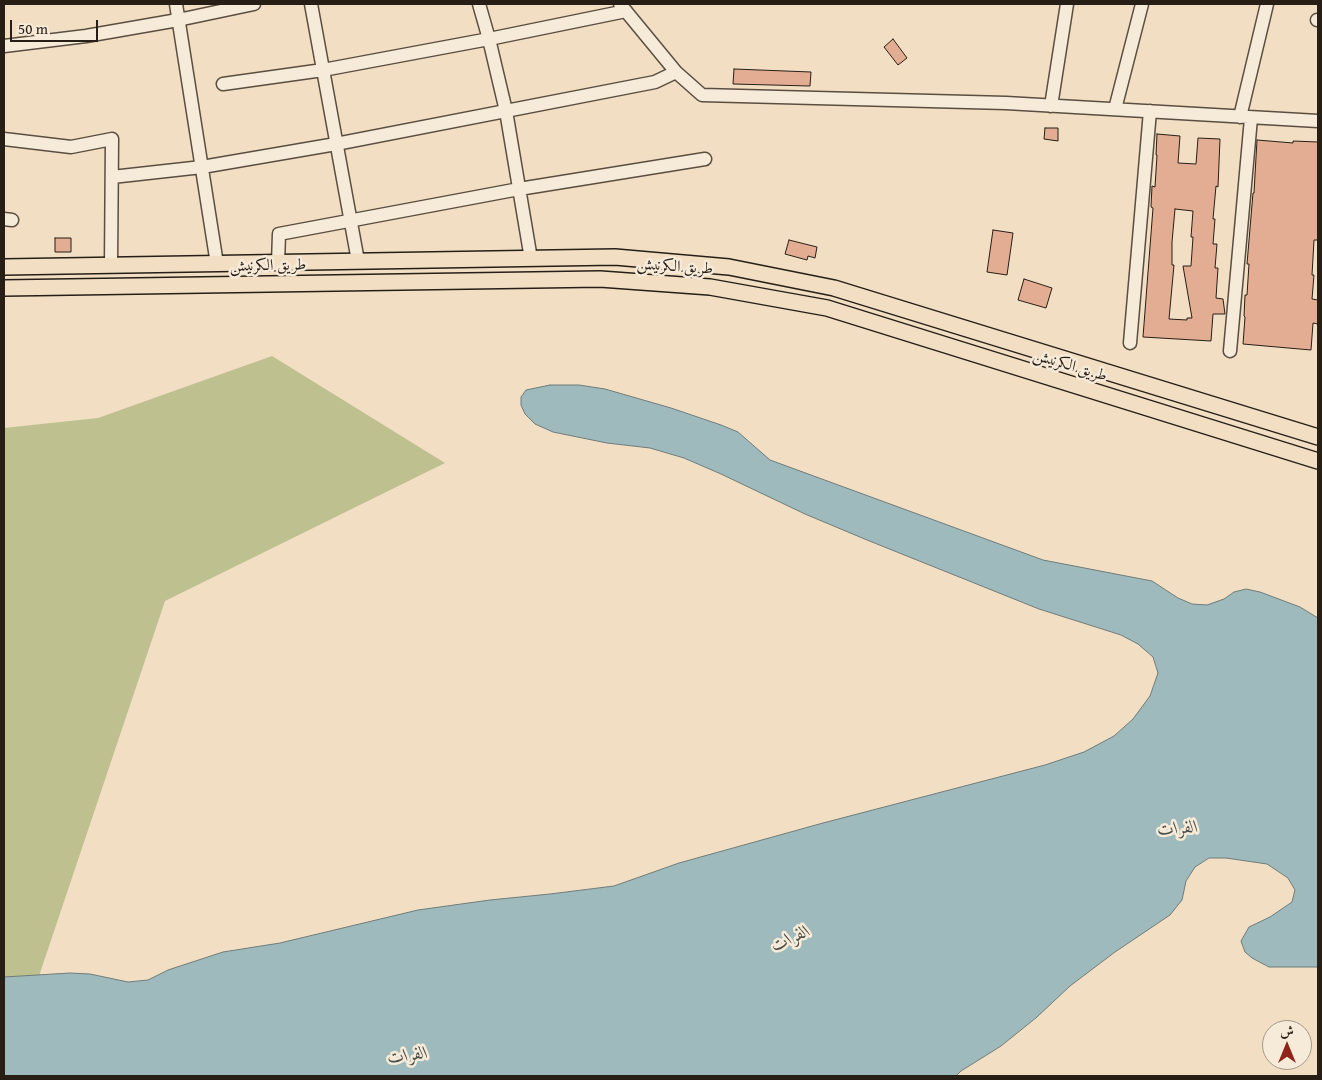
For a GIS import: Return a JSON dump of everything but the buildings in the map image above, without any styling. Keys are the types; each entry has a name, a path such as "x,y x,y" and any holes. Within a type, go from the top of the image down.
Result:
{"main road":[{"name":"طريق الكرنيش","path":"4,267 615,257 729,267 834,288 1318,437"},
{"name":"طريق الكرنيش","path":"4,288 600,279 710,286 827,308 1318,461"}],"street":[{"path":"176,4 217,264"},
{"path":"4,46 86,36 254,4"},
{"path":"311,4 358,261"},
{"path":"479,4 506,111 532,258"},
{"path":"1051,106 1067,4"},
{"path":"1115,110 1142,4"},
{"path":"1230,352 1245,117 1267,4"},
{"path":"223,84 323,70 489,39 623,7 676,72 702,95 1051,106 1318,121"},
{"path":"112,177 202,168 336,144 655,82 676,72"},
{"path":"1130,343 1150,111"},
{"path":"4,140 71,147 112,139 111,266"},
{"path":"278,263 279,234 519,188 705,159"}],"green space":[{"path":"272,356 445,463 165,601 39,976 4,977 4,428 98,418"}],"water":[{"name":"الفرات","path":"550,385 579,385 605,389 721,425 738,432 770,460 1043,560 1152,581 1178,598 1192,604 1207,605 1224,599 1234,592 1246,589 1260,592 1300,607 1318,618 1318,967 1269,967 1245,952 1241,941 1249,927 1270,917 1292,902 1295,890 1288,878 1267,864 1226,858 1209,858 1195,867 1186,881 1182,900 1170,915 1115,952 1070,986 1037,1017 1001,1046 956,1076 4,1076 4,977 70,973 90,974 128,982 148,980 168,970 223,952 280,943 418,910 614,886 679,863 1045,765 1084,752 1114,736 1133,719 1150,696 1158,673 1153,657 1138,644 1121,635 1039,609 867,540 805,514 684,458 650,448 607,443 553,432 535,424 525,414 521,405 521,397 526,390"}]}
